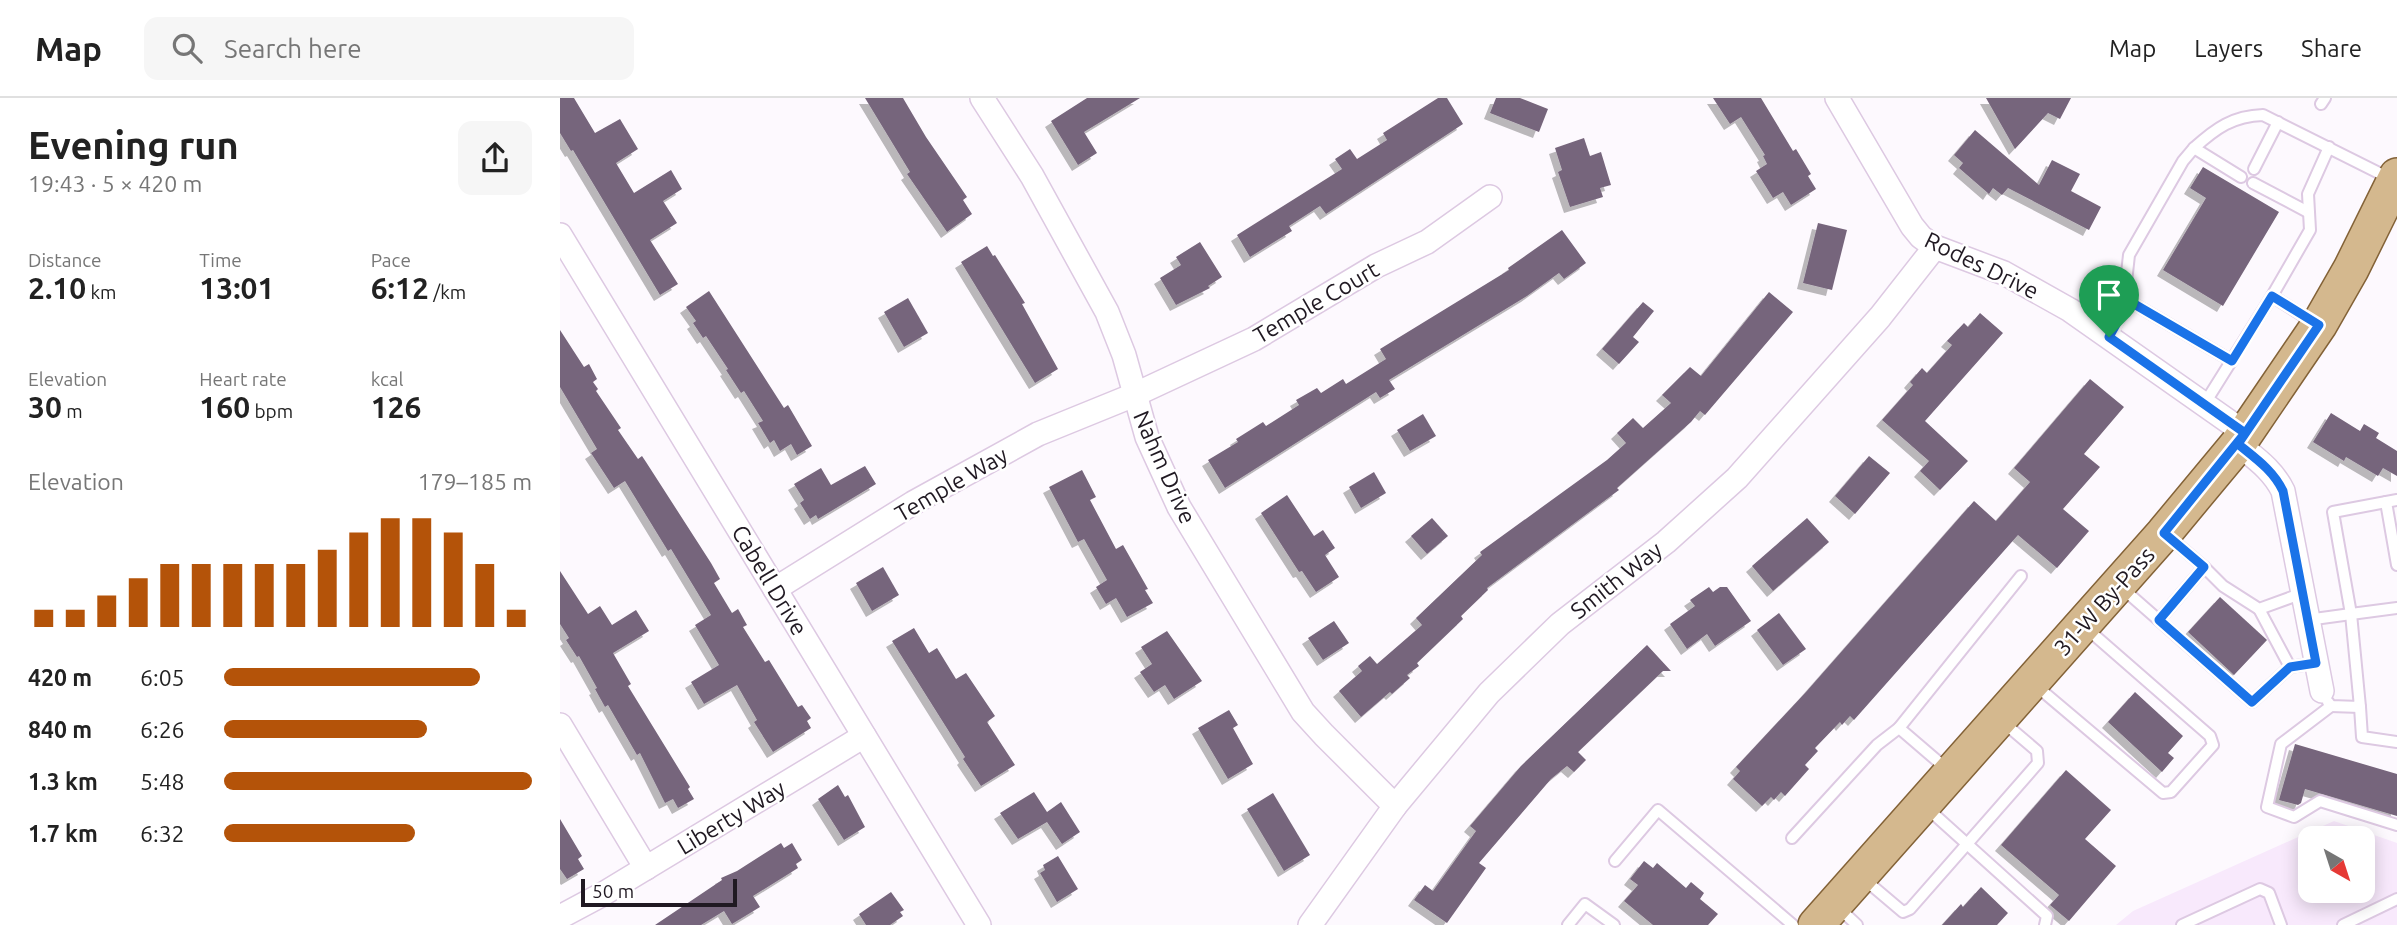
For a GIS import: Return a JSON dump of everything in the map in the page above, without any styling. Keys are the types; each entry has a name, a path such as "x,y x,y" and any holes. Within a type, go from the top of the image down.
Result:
{"main road":[{"name":"31-W By-Pass","path":"1836,918 1859,876 2119,585 2241,438 2319,325 2351,269 2396,178"}],"street":[{"name":"Nahm Drive","path":"982,98 1032,176 1102,302 1124,355 1134,395 1156,459 1179,507 1303,712 1395,806"},
{"name":"Rodes Drive","path":"1837,98 1921,237 1935,247 2004,273 2070,310 2205,404 2267,467 2283,491 2307,620 2326,699"},
{"name":"Temple Court","path":"1134,395 1263,334 1376,266 1427,242 1490,197"},
{"name":"Cabell Drive","path":"560,235 979,925"},
{"name":"Smith Way","path":"1310,925 1395,806 1447,741 1512,669 1560,624 1691,521 1760,455 1880,317 1935,247"},
{"name":"Temple Way","path":"775,589 913,503 1038,435 1134,395"},
{"path":"560,725 646,868"},
{"name":"Liberty Way","path":"560,917 864,736"}],"lane":[{"path":"2109,337 2129,301 2126,282 2129,255 2183,161 2212,132 2242,115 2263,114 2396,178"},
{"path":"2254,169 2278,122"},
{"path":"2194,148 2241,177"},
{"path":"2205,404 2310,230 2308,194 2329,148"},
{"path":"2253,183 2308,212"},
{"path":"2272,296 2319,325"},
{"path":"2129,301 2232,361"},
{"path":"2397,565 2392,501 2333,512 2351,614 2362,737 2397,742"},
{"path":"2164,533 2223,586 2259,609 2290,667"},
{"path":"2159,620 2204,567"},
{"path":"1792,838 1877,745 1899,727 2021,576"},
{"path":"2119,585 2252,702 2290,667 2316,663"},
{"path":"2259,609 2303,593"},
{"path":"2307,620 2397,608"},
{"path":"2032,682 2163,793 2171,792 2213,746 2210,736 2083,625"},
{"path":"2360,707 2326,699 2281,744 2267,807 2294,817 2320,801 2397,825"},
{"path":"1859,876 1903,912 1910,909 2038,763 2037,751 1999,718"},
{"path":"1899,727 1950,772"},
{"path":"1922,804 2047,916 2045,925"},
{"path":"1615,861 1658,810 1793,925"},
{"path":"2182,925 2260,889 2269,893 2281,925"},
{"path":"2343,925 2397,899"},
{"path":"1568,925 1585,904 1612,924"}],"shaded area":[{"path":"2334,821 2348,826 2323,826"},
{"path":"2375,835 2397,843 2397,925 2116,925 2133,911 2298,837 2298,903 2375,903"}],"building":[{"path":"560,98 574,98 595,133 620,119 638,149 616,163 634,193 671,170 682,189 663,201 677,223 650,240 678,284 660,295 573,150 571,151 560,133"},
{"path":"865,98 903,98 967,197 963,200 972,214 947,232 907,174 910,172"},
{"path":"1087,98 1140,98 1084,132 1097,153 1078,165 1051,121"},
{"path":"1438,98 1447,98 1463,124 1326,214 1320,206 1289,226 1292,231 1250,257 1237,235 1342,169 1335,159 1350,149 1357,159 1387,140 1383,133"},
{"path":"1496,98 1520,98 1548,109 1539,132 1490,113"},
{"path":"1713,98 1761,98 1793,151 1796,149 1811,174 1808,176 1816,189 1791,205 1783,192 1773,198 1756,171 1767,164 1763,156 1765,155 1741,117 1730,124"},
{"path":"1986,98 2071,98 2060,119 2048,113 2015,149"},
{"path":"1975,130 2039,185 2052,160 2080,174 2071,191 2101,207 2089,230 2008,188 2002,195 1993,188 1989,194 1959,168 1963,163 1954,155"},
{"path":"1584,138 1590,156 1601,152 1611,185 1600,188 1603,197 1570,207 1558,172 1562,170 1555,148"},
{"path":"2203,167 2279,212 2223,306 2163,270 2206,198 2190,188"},
{"path":"1818,223 1847,230 1832,290 1803,283"},
{"path":"1562,230 1586,263 1564,279 1559,273 1527,296 1389,380 1395,389 1380,398 1376,392 1225,488 1208,460 1238,442 1236,439 1263,422 1266,426 1299,405 1296,400 1317,388 1321,393 1343,379 1346,384 1386,359 1380,349 1509,270 1508,268"},
{"path":"1200,242 1222,277 1208,286 1210,288 1176,305 1160,278 1181,265 1176,257"},
{"path":"987,246 1025,303 1022,304 1058,369 1035,383 961,262"},
{"path":"709,291 784,408 788,405 812,446 797,455 791,444 780,451 774,440 770,443 758,423 763,421 744,391 741,393 706,336 703,338 693,323 696,321 686,307"},
{"path":"1769,292 1793,312 1705,415 1700,411 1617,488 1619,490 1487,588 1461,616 1463,619 1417,663 1419,666 1407,675 1410,678 1361,717 1339,691 1362,671 1358,666 1370,656 1377,664 1422,625 1416,618 1482,555 1480,552 1607,460 1626,443 1617,433 1633,418 1643,428 1671,403 1662,395 1690,367 1701,376"},
{"path":"908,298 928,333 904,347 884,312"},
{"path":"1643,302 1654,311 1633,337 1639,342 1619,364 1602,349"},
{"path":"1980,313 2003,333 1925,421 1968,461 1940,490 1920,471 1929,461 1882,420 1913,385 1910,382 1922,368 1927,373 1952,345 1947,341 1964,323 1968,327"},
{"path":"560,330 584,367 589,364 597,379 593,382 598,389 596,391 621,428 618,430 638,459 642,456 711,563 720,579 714,583 732,613 738,609 747,625 743,627 765,662 769,660 798,707 802,705 811,718 807,721 811,728 773,752 754,722 757,720 737,685 704,704 691,682 719,665 695,625 711,615 625,481 614,488 591,453 597,449 560,387"},
{"path":"2090,379 2124,407 2084,454 2100,467 2063,509 2089,531 2057,568 2018,535 1854,720 1850,716 1842,725 1840,722 1815,748 1818,751 1805,765 1809,769 1785,796 1781,792 1774,800 1771,797 1762,806 1733,779 1740,771 1736,767 1806,692 1974,501 1996,521 2030,482 2014,468"},
{"path":"2331,413 2360,431 2364,424 2379,433 2376,438 2397,451 2397,476 2383,468 2378,476 2346,457 2344,461 2313,442"},
{"path":"1423,414 1436,436 1410,451 1397,430"},
{"path":"1869,456 1890,473 1855,514 1835,496"},
{"path":"865,466 876,484 818,519 816,515 810,519 800,503 804,500 794,484 821,468 831,485"},
{"path":"1082,470 1096,497 1090,500 1116,549 1123,545 1153,603 1127,617 1116,598 1106,604 1096,587 1107,580 1084,539 1078,542 1049,487"},
{"path":"1374,472 1386,493 1361,508 1349,487"},
{"path":"1287,495 1314,536 1323,530 1335,548 1325,555 1339,577 1316,592 1302,571 1299,572 1261,513"},
{"path":"1432,518 1448,536 1427,554 1411,536"},
{"path":"1807,518 1829,542 1773,591 1752,566"},
{"path":"883,567 899,595 872,611 856,583"},
{"path":"560,571 588,614 600,606 612,625 636,610 649,631 613,653 631,684 628,686 690,787 688,789 694,799 678,808 673,799 665,803 640,753 637,755 608,705 605,707 579,656 577,657 566,640 569,638 560,624"},
{"path":"1709,587 1713,592 1720,587 1727,587 1751,621 1715,646 1707,634 1687,649 1670,624 1695,606 1690,600"},
{"path":"2220,597 2267,640 2234,675 2188,632"},
{"path":"1779,613 1806,649 1783,665 1757,630"},
{"path":"1334,621 1349,643 1323,660 1308,638"},
{"path":"914,628 929,653 937,648 956,679 966,673 995,716 987,722 1015,765 981,786 892,641"},
{"path":"1167,631 1202,681 1174,699 1165,685 1154,692 1140,672 1152,664 1141,647"},
{"path":"1647,645 1671,671 1663,671 1578,752 1586,760 1574,772 1567,766 1551,779 1479,863 1486,868 1447,923 1414,900 1425,885 1433,891 1476,831 1470,826 1521,766"},
{"path":"2135,692 2183,736 2168,753 2174,758 2162,772 2108,722"},
{"path":"1229,710 1238,725 1233,728 1253,764 1228,779 1198,728"},
{"path":"2295,744 2397,774 2397,816 2305,789 2298,805 2279,800"},
{"path":"2066,770 2111,810 2085,839 2116,866 2069,921 2050,905 2059,895 2001,845"},
{"path":"838,785 845,797 848,795 865,827 844,840 818,799"},
{"path":"1034,792 1047,812 1061,802 1080,832 1062,844 1047,822 1018,839 1000,813"},
{"path":"1273,793 1310,855 1284,871 1247,809"},
{"path":"560,819 582,856 578,859 584,869 567,879 560,869"},
{"path":"781,843 784,848 792,843 802,860 796,864 798,868 753,896 760,907 732,924 724,911 701,925 655,925 722,880 721,878"},
{"path":"1058,856 1078,889 1057,902 1040,873 1045,870 1043,865"},
{"path":"1644,861 1653,868 1657,863 1686,888 1691,882 1704,893 1700,899 1718,914 1708,925 1653,925 1624,901 1638,885 1630,879"},
{"path":"1981,887 2008,913 1997,925 1942,925 1961,904 1963,907"},
{"path":"891,892 904,910 900,912 903,916 890,925 866,925 859,914"}],"route":[{"path":"2272,296 2319,325 2238,444 2267,467 2283,491 2316,663 2290,667 2252,702 2159,620 2204,567 2164,533 2245,433 2109,337 2129,301 2232,361 2272,296"}]}
